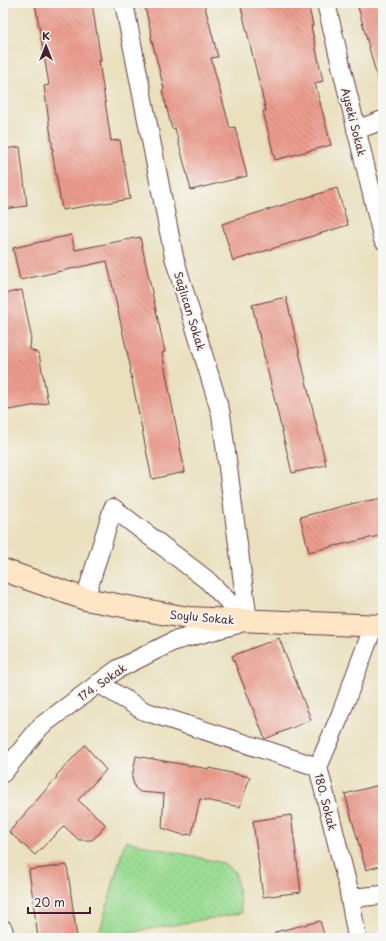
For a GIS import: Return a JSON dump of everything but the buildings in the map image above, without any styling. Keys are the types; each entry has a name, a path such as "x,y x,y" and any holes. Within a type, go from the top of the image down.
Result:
{"street":[{"name":"Sağlıcan Sokak","path":"124,3 174,256 221,414 248,621"},
{"name":"Ayseki Sokak","path":"326,3 383,240"},
{"path":"356,130 383,120"},
{"path":"85,599 113,508 207,580 248,621"},
{"name":"Soylu Sokak","path":"3,570 85,599 188,618 378,626"},
{"name":"174. Sokak","path":"3,773 41,726 118,669 174,641 248,621"},
{"name":"180. Sokak","path":"357,938 350,898 318,767 378,626"},
{"path":"98,683 144,711 318,767"},
{"path":"350,898 383,895"},
{"path":"3,929 5,938"}],"green space":[{"path":"125,841 223,863 235,872 242,913 98,938"}]}
